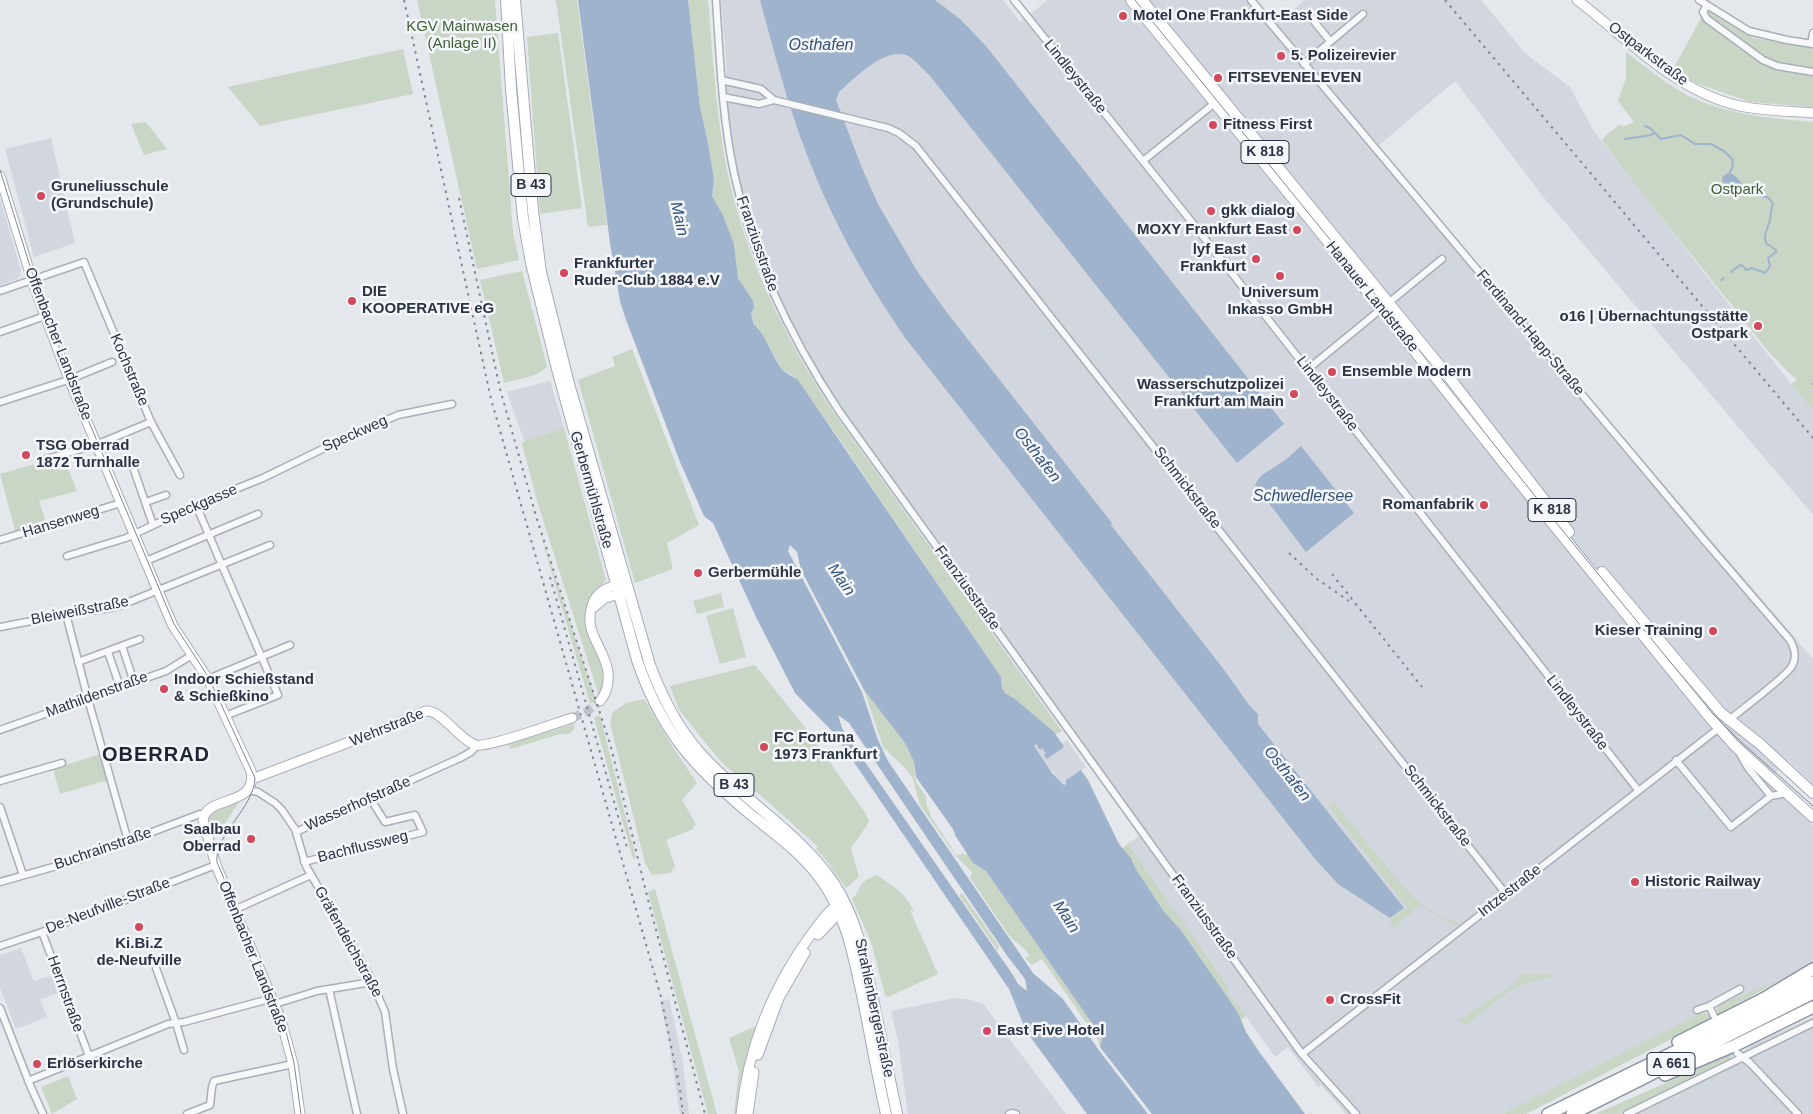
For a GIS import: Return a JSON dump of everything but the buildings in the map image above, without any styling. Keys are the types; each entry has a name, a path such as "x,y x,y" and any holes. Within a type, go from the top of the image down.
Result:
{"highway":[{"path":"1633,1071 1667,1048 1763,1000 1813,969"},
{"name":"A 661","path":"1548,1114 1813,982"},
{"name":"A 661","path":"1572,1114 1813,993"},
{"path":"1596,1102 1736,1045 1813,1007"}],"main road":[{"name":"Gerbermühlstraße","path":"506,0 511,88 526,236 536,289 561,368 622,591 637,660 648,691 675,739 707,775 798,852 841,907"},
{"name":"Gerbermühlstraße","path":"515,0 537,245 561,368"},
{"name":"Hanauer Landstraße","path":"1131,0 1217,100 1627,602 1721,713 1760,744 1813,793"},
{"name":"Hanauer Landstraße","path":"1142,0 1217,100"},
{"name":"Ostparkstraße","path":"1577,0 1662,68 1697,90 1740,106 1813,113"},
{"name":"Offenbacher Landstraße","path":"0,176 32,280 69,379 96,444 174,626 208,679 250,768 252,779"},
{"name":"Hanauer Landstraße","path":"1385,305 1511,472 1719,728 1734,745 1813,817"},
{"path":"600,701 607,686 608,673 604,658 590,628 590,611 601,600 622,591"},
{"name":"Wehrstraße","path":"252,779 426,711 433,712 464,738 477,745"},
{"path":"477,745 486,745 572,718"},
{"path":"1719,728 1729,720"},
{"path":"204,815 210,808 238,797 248,790 252,779"},
{"name":"Offenbacher Landstraße","path":"204,815 204,826 215,862 281,1020 293,1064 300,1114"},
{"path":"741,1114 747,1074 758,1035 779,985 802,946 828,912 841,907"},
{"path":"748,1114 753,1077 759,1052 779,998 794,970 813,942 841,907"},
{"name":"Strahlenbergerstraße","path":"841,907 855,962 886,1114"},
{"name":"Strahlenbergerstraße","path":"841,907 854,920 864,953 897,1114"}],"street":[{"name":"Franziusstraße","path":"716,0 724,80 723,97 734,172 751,235 777,301 812,369 839,411 1302,1054 1356,1114"},
{"name":"Lindleystraße","path":"1014,0 1308,369 1410,503 1452,553 1638,790"},
{"name":"Ferdinand-Happ-Straße","path":"1251,0 1794,646 1795,655 1790,670 1729,720"},
{"path":"1699,0 1749,31 1770,37 1812,44 1813,33"},
{"path":"1707,5 1703,12 1707,19 1763,60 1777,66 1813,72"},
{"path":"1308,14 1330,42"},
{"path":"1304,64 1363,14"},
{"path":"724,80 761,89 774,100"},
{"path":"723,97 759,104 774,100"},
{"name":"Schmickstraße","path":"774,100 888,128 908,139 924,155 1506,894"},
{"path":"1143,161 1217,100"},
{"path":"1308,369 1442,259"},
{"name":"Kochstraße","path":"32,280 84,262 151,422 180,475"},
{"path":"0,291 32,280"},
{"path":"0,332 45,316"},
{"path":"0,402 69,379 112,362"},
{"name":"Speckweg","path":"263,478 343,439 398,415 452,404"},
{"path":"40,461 96,444 151,422"},
{"path":"133,467 153,525"},
{"name":"Speckgasse","path":"67,556 116,542 196,505 263,478"},
{"path":"146,502 166,495"},
{"name":"Hansenweg","path":"0,540 121,503"},
{"path":"196,505 278,695 225,716"},
{"path":"146,561 258,514"},
{"name":"Bleiweißstraße","path":"0,627 118,606 270,546"},
{"path":"66,614 128,841"},
{"path":"78,662 140,639"},
{"path":"122,646 134,682"},
{"path":"208,679 290,646"},
{"path":"108,652 120,687"},
{"name":"Mathildenstraße","path":"0,730 166,671 192,655"},
{"name":"Intzestraße","path":"1302,1054 1719,728"},
{"name":"Wasserhofstraße","path":"248,790 258,792 282,810 296,832 466,755 473,751 477,745"},
{"path":"1734,745 1748,768 1771,796"},
{"path":"1676,760 1731,827 1771,796 1787,793"},
{"path":"0,780 62,763"},
{"name":"Bachflussweg","path":"304,862 423,832 415,816 385,822 370,798"},
{"path":"0,807 23,875"},
{"name":"Buchrainstraße","path":"0,882 78,860 200,814 204,815"},
{"name":"Gräfendeichstraße","path":"296,832 304,862 372,982 385,1012 402,1114"},
{"name":"De-Neufville-Straße","path":"0,946 42,932 215,862"},
{"path":"234,910 311,875"},
{"name":"Herrnstraße","path":"42,932 89,1056"},
{"path":"156,968 184,1050"},
{"path":"28,1081 168,1024 303,994 372,982"},
{"path":"329,989 357,1114"},
{"path":"1697,1010 1709,1006 1740,989"},
{"path":"1709,1006 1714,1016"},
{"path":"0,1008 43,1114"},
{"path":"1627,1114 1740,1055 1813,1023"},
{"path":"1740,1055 1750,1063 1798,1114"},
{"path":"187,1114 210,1105 214,1082 293,1064"},
{"path":"1009,1114 1016,1114"}],"shaded area":[{"name":"Osthafen","path":"721,0 1003,0 1020,22 1048,0 1250,0 1813,659 1813,784 1788,760 1768,780 1813,826 1813,965 1791,979 1782,979 1699,1014 1502,1114 1346,1114 1321,1085 1318,1087 1288,1047 1275,1057 1128,844 1143,833 839,411 777,301 739,195 723,97 727,72"},
{"path":"1305,0 1481,0 1526,54 1570,87 1593,130 1813,410 1813,515 1545,199 1455,81 1379,145 1274,26"},
{"name":"Gruneliusschule (Grundschule)","path":"51,138 75,243 34,257 5,149"},
{"path":"0,198 21,271 19,278 0,285"},
{"path":"550,381 564,428 524,441 507,392"},
{"path":"1054,732 1062,743 1067,740 1086,767 1066,780 1064,785 1048,767 959,828 956,827 949,817 945,806"},
{"path":"21,948 34,981 54,975 60,992 40,1000 47,1017 16,1029 0,988 0,955"},
{"path":"955,998 972,1000 984,1005 1066,1114 908,1114 898,1041 891,1011"},
{"path":"669,999 683,1063 689,1114 680,1114 669,1043 660,1001"},
{"path":"1813,1017 1813,1114 1618,1114 1730,1060 1752,1045"}],"green space":[{"name":"KGV Mainwasen (Anlage II)","path":"417,0 495,0 513,233 519,260 477,269"},
{"path":"556,0 577,0 607,225 588,227"},
{"path":"688,0 708,0 717,107 727,170 735,203 756,267 785,329 836,416 1062,731 1056,734 1014,698 1005,693 1002,688 1001,677 838,437 795,377 782,369 758,327 754,325 751,314 754,307 738,278 734,244 723,215 712,196 714,179 700,107"},
{"path":"1707,7 1753,38 1813,47 1813,107 1750,102 1696,83 1672,71"},
{"path":"558,33 582,208 540,214 527,37"},
{"path":"403,49 413,94 260,126 228,87"},
{"name":"Ostpark","path":"1626,52 1673,87 1689,96 1719,108 1750,115 1813,122 1813,410 1791,384 1797,380 1776,360 1758,338 1602,140 1619,125 1625,126 1634,122 1618,101 1626,78"},
{"path":"146,122 167,149 144,155 131,124"},
{"path":"522,271 547,366 544,370 534,375 504,383 480,280"},
{"path":"632,349 699,525 667,543 673,569 635,583 578,380 615,366 612,357"},
{"path":"564,428 606,580 593,595 587,605 585,614 588,631 599,655 604,673 604,682 599,696 538,504 522,444 524,441"},
{"path":"63,456 77,491 39,501 46,522 43,526 16,534 0,474"},
{"path":"539,529 596,700 590,704"},
{"path":"721,593 724,607 697,614 693,601"},
{"path":"733,608 746,657 720,664 706,616"},
{"name":"FC Fortuna 1973 Frankfurt","path":"755,665 808,731 869,821 851,848 859,877 846,888 816,849 818,847 721,762 679,710 670,686"},
{"path":"864,690 905,743 914,762 917,784 926,796 927,806 932,818 957,856 963,853 967,854 976,865 986,871 1102,1038 1100,1047 1098,1040 1042,959 1032,965 1025,958 1029,956 1025,949 1011,938 970,878 972,872 956,856 920,805 913,779 907,770 883,747"},
{"path":"644,699 697,783 682,800 696,824 693,829 666,840 675,866 670,873 652,875 645,863 610,723 612,713 626,703"},
{"path":"600,715 636,858 633,859 594,718"},
{"path":"574,724 574,730 569,734 560,734 509,748 510,744"},
{"path":"100,754 108,780 60,794 53,769"},
{"path":"237,801 239,802 221,829 209,823 208,817 210,814"},
{"path":"1334,802 1404,888 1439,916 1459,923 1456,926 1427,911 1421,905 1393,928 1390,920 1407,907 1328,806"},
{"path":"1128,844 1230,989 1227,991 1246,1016 1242,1020 1180,929 1165,913 1136,869 1133,861 1122,848"},
{"path":"877,875 899,891 911,905 914,912 910,910 938,974 888,997 885,995 871,942 852,899 862,883"},
{"path":"655,889 717,1114 708,1114 648,892"},
{"path":"962,893 999,946 998,951 959,895"},
{"path":"1519,974 1559,975 1525,983 1507,992 1465,1026 1459,1020 1519,980"},
{"path":"1782,979 1718,1015 1717,1007 1720,1004"},
{"path":"1706,1013 1712,1018 1526,1114 1502,1114 1699,1014"},
{"path":"756,1026 743,1077 737,1114 734,1114 739,1071 729,1038"},
{"path":"1732,1054 1730,1060 1618,1114 1595,1114"},
{"path":"68,1076 77,1099 52,1114 41,1087"}],"water":[{"name":"Main","path":"578,0 688,0 700,107 714,179 712,196 723,215 734,244 738,278 753,301 754,307 751,314 754,325 758,328 782,369 798,380 1001,677 1002,688 1005,693 1014,698 1054,732 1064,747 1047,759 1042,748 1040,750 1036,744 1034,746 1052,773 1064,785 1066,780 1081,770 1088,780 1119,844 1131,858 1136,869 1165,913 1180,929 1228,998 1239,1015 1246,1032 1260,1053 1305,1114 1152,1114 1100,1047 1102,1038 986,871 973,863 953,829 916,777 914,762 905,743 864,690 801,570 797,552 790,545 788,551 862,692 878,740 888,761 1033,973 1063,999 1098,1049 1148,1114 1087,1114 1026,1031 1009,989 834,733 795,693 757,619 713,523 704,516 680,462 625,317 620,301 610,243","holes":["838,715 849,723 1008,957 1025,979 1027,991 1018,984 849,739 842,728"]},
{"name":"Osthafen","path":"760,0 935,0 960,19 986,46 1284,424 1237,463 930,76 912,59 906,55 897,54 879,60 861,72 839,92 836,100 862,168 878,204 917,271 948,314 1112,523 1111,525 1225,671 1249,705 1258,714 1258,724 1404,908 1390,918 1338,884 1316,860 906,339 850,249 816,177 787,96"},
{"path":"1728,173 1735,176 1749,193 1735,196 1722,181 1723,176"},
{"name":"Schwedlersee","path":"1301,446 1354,513 1306,552 1255,485 1263,474 1287,459"}],"waterway":[{"path":"1645,126 1655,133"},
{"path":"1625,139 1655,133 1661,139 1681,135 1695,144 1711,144 1724,151 1732,159 1733,166 1729,174"},
{"path":"1731,272 1740,265 1746,270 1752,268 1765,273 1770,266 1768,258 1776,252 1765,240 1773,204 1769,198 1749,192"}],"tunnel":[{"path":"572,718 586,712 600,701"}],"tram line":[{"path":"1135,0 1376,296 1558,525 1713,714 1741,742 1813,806"},
{"path":"0,170 34,279 71,379 174,624 209,678 255,778 248,800 227,831 222,842 217,862 283,1020 294,1063 301,1114"}],"railway":[{"path":"404,0 491,399 661,997 683,1114"},
{"path":"1445,0 1813,438"},
{"path":"459,198 500,389 536,516 611,747 647,896 705,1114"},
{"path":"1289,553 1317,579 1349,601"},
{"path":"1332,574 1422,687"},
{"path":"550,577 628,851"}],"place":[{"name":"Motel One Frankfurt-East Side","path":"1123,16"},
{"name":"5. Polizeirevier","path":"1281,56"},
{"name":"FITSEVENELEVEN","path":"1218,78"},
{"name":"Fitness First","path":"1213,125"},
{"name":"Gruneliusschule (Grundschule)","path":"41,196"},
{"name":"gkk dialog","path":"1211,211"},
{"name":"MOXY Frankfurt East","path":"1297,230"},
{"name":"lyf East Frankfurt","path":"1256,259"},
{"name":"Frankfurter Ruder-Club 1884 e.V","path":"564,273"},
{"name":"Universum Inkasso GmbH","path":"1280,276"},
{"name":"DIE KOOPERATIVE eG","path":"352,301"},
{"name":"o16 | Übernachtungsstätte Ostpark","path":"1758,326"},
{"name":"Ensemble Modern","path":"1332,372"},
{"name":"Wasserschutzpolizei Frankfurt am Main","path":"1294,394"},
{"name":"TSG Oberrad 1872 Turnhalle","path":"26,455"},
{"name":"Romanfabrik","path":"1484,505"},
{"name":"Gerbermühle","path":"698,573"},
{"name":"Kieser Training","path":"1713,631"},
{"name":"Indoor Schießstand & Schießkino","path":"164,689"},
{"name":"FC Fortuna 1973 Frankfurt","path":"764,747"},
{"name":"Saalbau Oberrad","path":"251,839"},
{"name":"Historic Railway","path":"1635,882"},
{"name":"Ki.Bi.Z de-Neufville","path":"139,927"},
{"name":"CrossFit","path":"1330,1000"},
{"name":"East Five Hotel","path":"987,1031"},
{"name":"Erlöserkirche","path":"37,1064"}],"district":[{"name":"OBERRAD","path":"156,755"}]}
